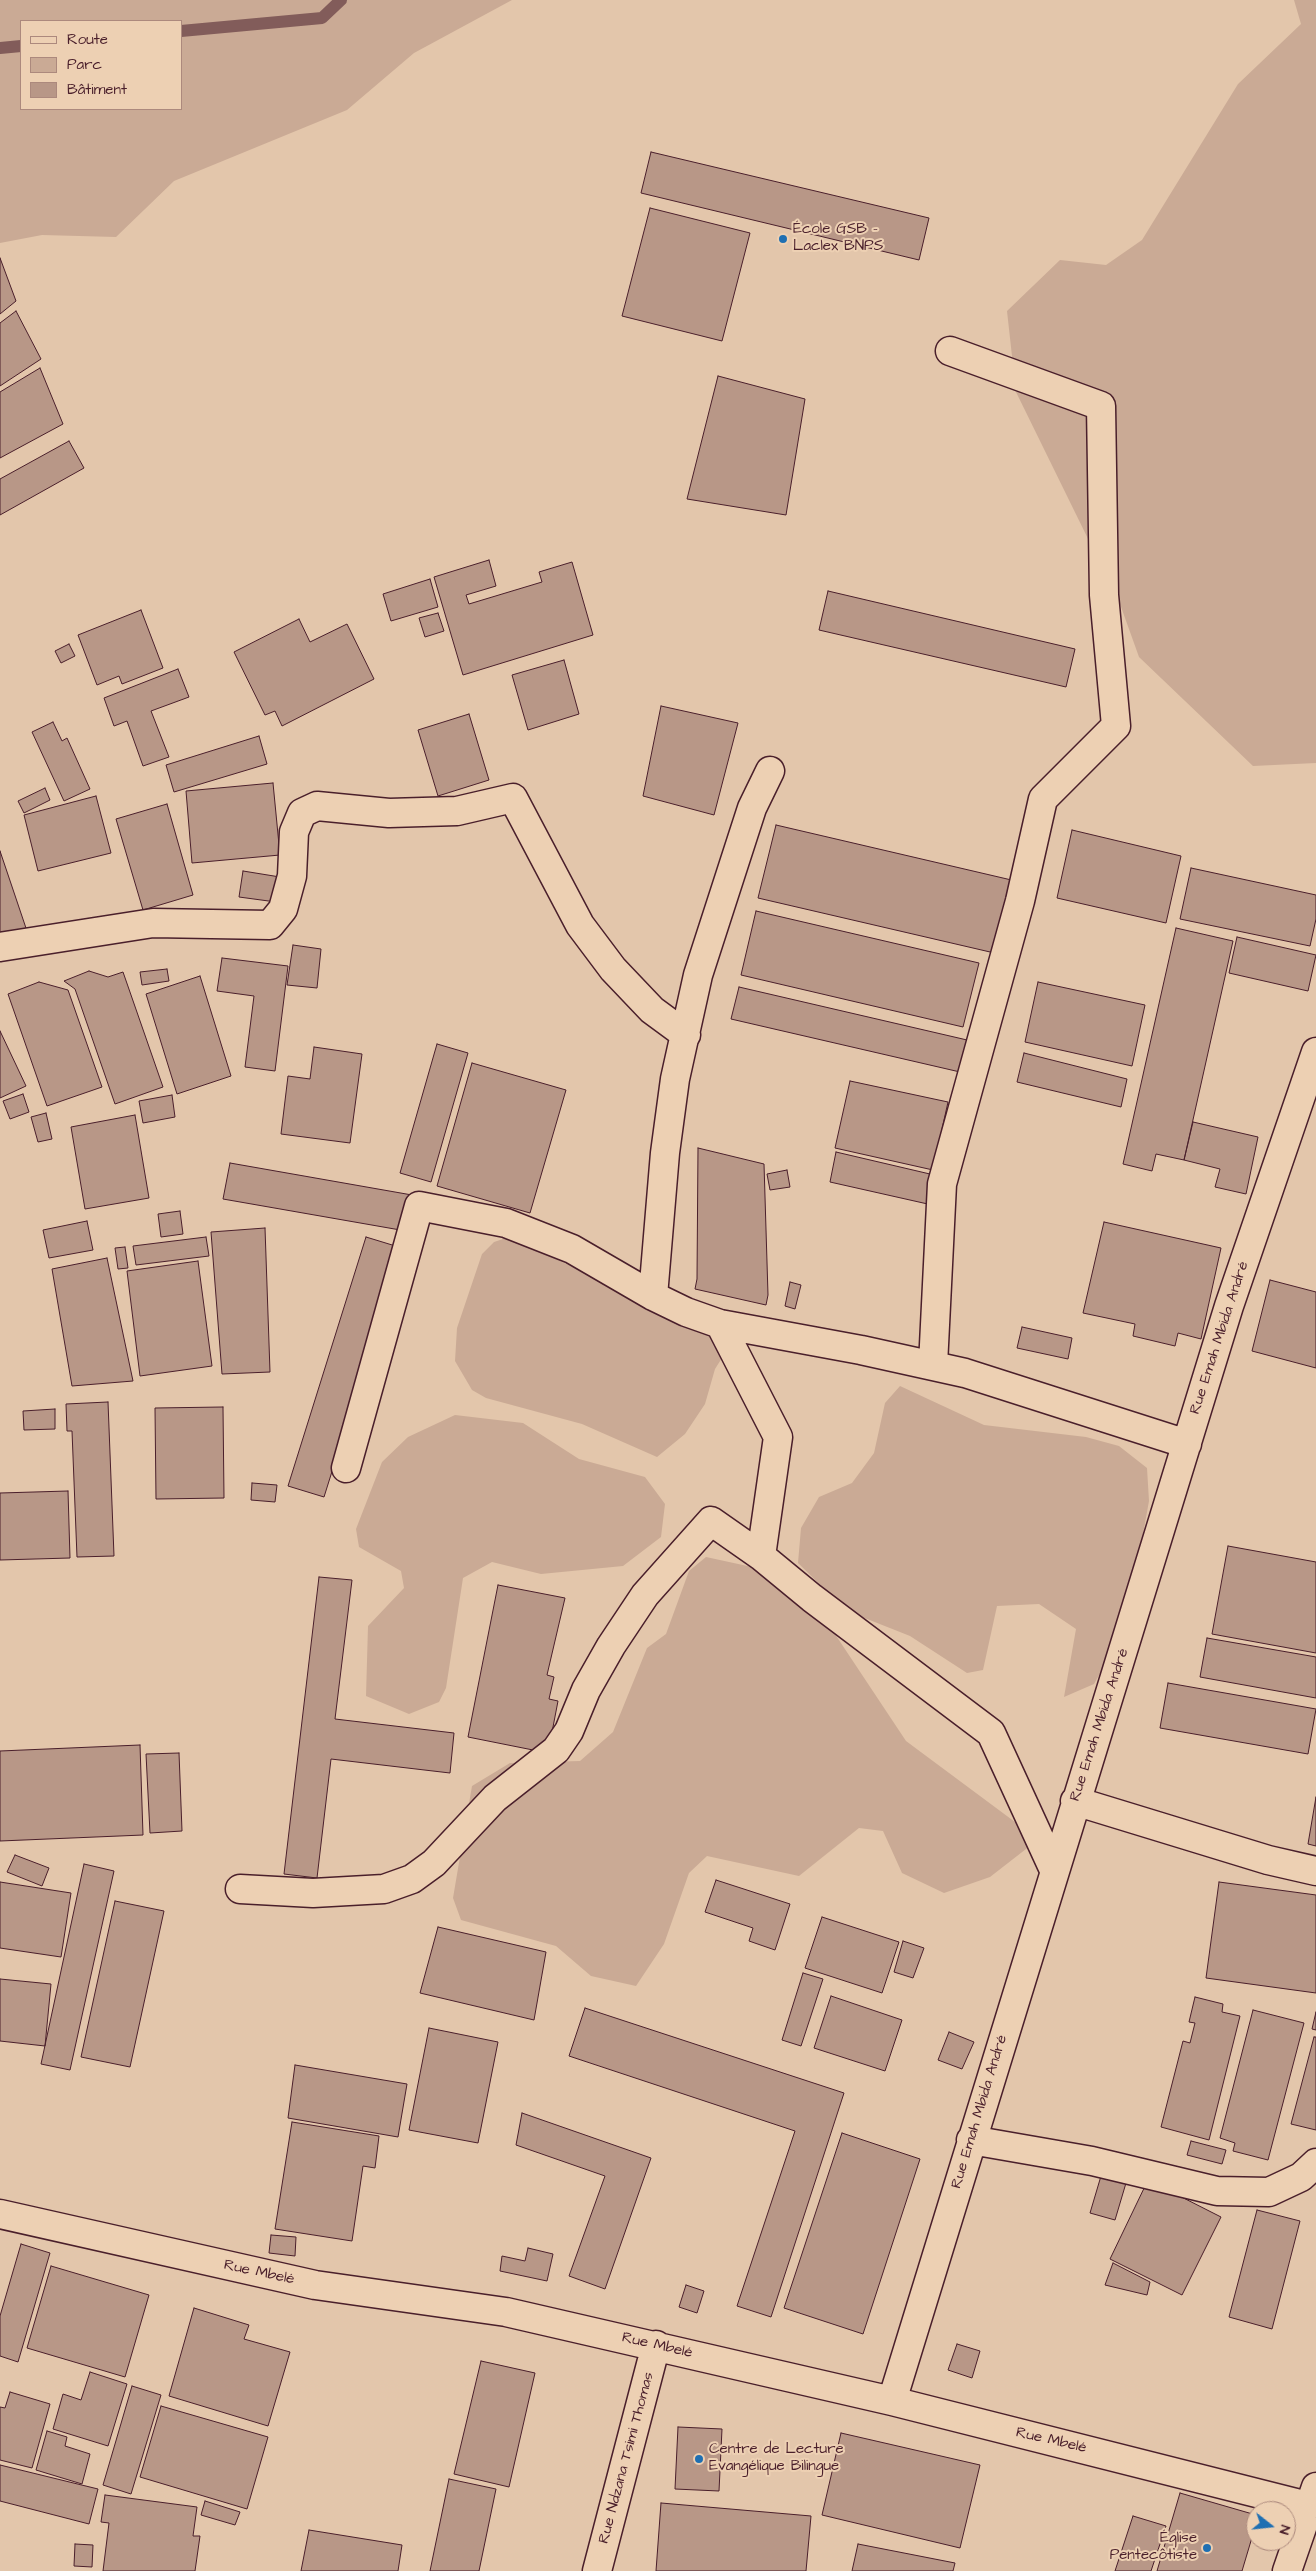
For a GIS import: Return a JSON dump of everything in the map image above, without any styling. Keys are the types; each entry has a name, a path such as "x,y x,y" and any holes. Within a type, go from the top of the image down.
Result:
{"street":[{"path":"933,1365 942,1184 1020,900 1043,799 1116,726 1104,595 1101,406 950,351"},
{"path":"653,1296 665,1154 675,1078 698,976 752,808 770,770"},
{"path":"0,947 154,923 270,925 283,909 292,876 294,832 302,813 317,806 389,813 457,811 513,798 580,925 613,969 652,1010 686,1035"},
{"name":"Rue Emah Mbida André","path":"892,2401 1075,1801 1232,1297 1316,1052"},
{"path":"346,1468 419,1206 506,1223 572,1249 653,1296 686,1312 720,1324 966,1373 1187,1444"},
{"path":"720,1324 778,1437 761,1556"},
{"path":"240,1889 313,1894 384,1889 412,1879 434,1863 495,1798 556,1750 570,1731 586,1690 610,1646 645,1595 711,1521 761,1556 812,1598 991,1733 1054,1870"},
{"path":"1075,1801 1268,1860 1316,1871"},
{"path":"971,2140 1092,2161 1218,2192 1269,2192 1301,2177 1316,2163"},
{"name":"Rue Mbelé","path":"2,2221 315,2285 506,2312 1312,2496"},
{"name":"Rue Ndzana Tsimi Thomas","path":"597,2571 656,2346"},
{"path":"1287,2571 1312,2496"}],"green space":[{"path":"0,0 512,0 414,53 347,110 174,181 116,237 42,235 0,243"},
{"path":"1294,0 1316,0 1316,763 1253,766 1139,657 1120,604 1016,392 1007,311 1060,260 1106,265 1142,240 1238,84 1301,24"},
{"path":"509,1237 732,1342 715,1369 705,1404 685,1434 657,1457 582,1424 486,1398 472,1390 455,1361 457,1328 482,1254 494,1242"},
{"path":"900,1386 984,1425 1086,1437 1119,1446 1147,1468 1149,1501 1143,1534 1110,1656 1094,1684 1064,1697 1076,1629 1039,1604 997,1606 983,1670 967,1673 910,1636 847,1611 798,1563 801,1528 819,1497 852,1483 874,1453 885,1403"},
{"path":"455,1415 523,1423 579,1459 645,1477 665,1504 661,1537 623,1566 541,1574 492,1562 463,1578 446,1688 439,1702 409,1714 366,1696 368,1626 404,1588 401,1571 359,1547 356,1529 382,1462 408,1437"},
{"path":"706,1557 752,1567 813,1601 906,1741 1015,1822 1035,1842 990,1877 944,1893 902,1873 883,1831 859,1828 799,1876 707,1856 689,1873 664,1944 636,1986 591,1976 556,1946 461,1920 453,1898 472,1786 510,1763 580,1761 613,1732 647,1648 666,1634 689,1571"}],"building":[{"path":"651,152 929,218 919,260 641,193"},
{"path":"650,208 750,233 722,341 622,316"},
{"path":"0,258 16,301 0,314"},
{"path":"16,311 41,359 0,386 0,323"},
{"path":"40,368 63,424 0,458 0,392"},
{"path":"718,376 805,399 786,515 687,499"},
{"path":"69,441 84,468 0,515 0,479"},
{"path":"489,560 496,586 466,595 469,604 542,582 539,572 572,562 593,635 463,675 434,577"},
{"path":"430,579 438,607 391,621 383,594"},
{"path":"828,591 1075,649 1066,687 819,630"},
{"path":"141,610 163,668 122,684 119,676 97,685 78,635"},
{"path":"438,613 444,631 425,637 419,618"},
{"path":"299,619 310,642 347,624 374,679 282,726 275,711 265,715 234,652"},
{"path":"69,644 75,656 61,663 55,651"},
{"path":"564,660 579,714 528,730 512,675"},
{"path":"178,669 189,697 151,711 169,757 143,766 127,721 114,726 104,698"},
{"path":"661,706 738,723 714,815 643,796"},
{"path":"469,714 489,780 438,796 418,730"},
{"path":"53,722 62,741 67,738 90,789 64,801 32,732"},
{"path":"259,736 267,764 174,792 166,765"},
{"path":"273,783 280,855 192,863 186,791"},
{"path":"45,788 50,800 24,813 18,801"},
{"path":"96,796 111,853 38,871 24,815"},
{"path":"167,804 193,895 143,910 116,819"},
{"path":"776,825 1020,882 1003,955 758,898"},
{"path":"1072,830 1181,856 1166,923 1057,898"},
{"path":"0,851 30,940 0,942"},
{"path":"1191,868 1316,895 1316,919 1310,946 1180,919"},
{"path":"243,871 280,877 276,902 239,897"},
{"path":"756,911 979,963 963,1027 741,975"},
{"path":"1176,928 1233,941 1184,1160 1156,1154 1152,1171 1123,1164"},
{"path":"1237,937 1316,955 1308,991 1229,973"},
{"path":"293,945 321,949 317,988 287,985"},
{"path":"222,958 288,966 275,1071 245,1067 254,996 217,991"},
{"path":"167,969 169,981 142,985 140,972"},
{"path":"89,971 108,977 123,972 163,1087 115,1104 75,989 64,981"},
{"path":"200,976 231,1076 177,1094 146,994"},
{"path":"39,982 68,990 102,1087 47,1106 8,994"},
{"path":"1038,982 1145,1005 1132,1066 1025,1042"},
{"path":"739,987 980,1043 973,1075 731,1019"},
{"path":"0,1031 26,1086 0,1098"},
{"path":"437,1044 468,1053 431,1182 400,1173"},
{"path":"314,1047 362,1054 350,1143 281,1134 288,1076 310,1079"},
{"path":"1024,1053 1127,1079 1121,1107 1017,1082"},
{"path":"472,1063 566,1090 530,1213 437,1186"},
{"path":"850,1081 948,1102 933,1170 835,1148"},
{"path":"23,1094 29,1112 10,1119 3,1101"},
{"path":"172,1095 175,1117 143,1123 139,1101"},
{"path":"46,1113 52,1139 38,1142 31,1117"},
{"path":"135,1115 149,1198 85,1209 71,1127"},
{"path":"1193,1122 1258,1137 1246,1194 1215,1187 1220,1169 1184,1160"},
{"path":"698,1148 764,1164 768,1295 766,1305 695,1289 697,1279"},
{"path":"836,1152 947,1178 941,1207 830,1182"},
{"path":"230,1163 412,1195 406,1231 223,1199"},
{"path":"787,1170 790,1187 770,1190 767,1174"},
{"path":"180,1211 183,1234 161,1237 158,1214"},
{"path":"87,1221 93,1250 49,1258 43,1230"},
{"path":"1104,1222 1221,1248 1201,1339 1178,1333 1175,1346 1133,1336 1135,1324 1083,1313"},
{"path":"265,1228 270,1372 222,1374 211,1232"},
{"path":"206,1237 209,1256 136,1265 133,1246"},
{"path":"366,1237 402,1248 324,1497 288,1486"},
{"path":"125,1247 128,1268 118,1269 115,1248"},
{"path":"107,1258 133,1381 72,1386 52,1269"},
{"path":"198,1261 212,1366 140,1376 127,1271"},
{"path":"1270,1280 1316,1292 1316,1368 1252,1351"},
{"path":"790,1282 801,1285 795,1309 785,1306"},
{"path":"1022,1327 1072,1338 1068,1359 1017,1348"},
{"path":"108,1402 114,1556 77,1557 72,1431 67,1431 66,1404"},
{"path":"223,1407 224,1498 156,1499 155,1408"},
{"path":"55,1409 55,1429 24,1430 23,1411"},
{"path":"252,1483 277,1485 275,1502 251,1500"},
{"path":"68,1491 70,1558 0,1560 0,1493"},
{"path":"1228,1546 1316,1562 1316,1653 1212,1634"},
{"path":"319,1577 352,1580 335,1719 454,1733 450,1773 331,1759 317,1878 284,1874"},
{"path":"498,1585 565,1598 547,1675 554,1677 549,1699 558,1701 548,1753 468,1737"},
{"path":"1207,1638 1316,1657 1316,1698 1200,1677"},
{"path":"1168,1683 1316,1709 1308,1754 1160,1728"},
{"path":"140,1745 143,1835 0,1841 0,1751"},
{"path":"179,1753 182,1831 150,1833 146,1754"},
{"path":"1316,1797 1316,1846 1308,1844"},
{"path":"15,1855 49,1868 42,1886 7,1872"},
{"path":"84,1864 114,1871 70,2070 41,2064"},
{"path":"716,1880 790,1904 775,1950 749,1941 753,1928 705,1912"},
{"path":"0,1882 71,1893 61,1957 0,1948"},
{"path":"1219,1882 1316,1895 1316,1993 1206,1978"},
{"path":"115,1901 164,1911 130,2067 81,2057"},
{"path":"822,1917 899,1942 882,1993 805,1968"},
{"path":"438,1927 546,1952 534,2020 420,1993"},
{"path":"903,1941 924,1948 913,1978 894,1972"},
{"path":"803,1973 823,1979 801,2046 782,2040"},
{"path":"0,1979 51,1984 45,2046 0,2041"},
{"path":"831,1996 902,2020 885,2071 814,2048"},
{"path":"1195,1997 1223,2004 1222,2012 1240,2016 1209,2140 1161,2127 1183,2041 1190,2043 1195,2023 1189,2022"},
{"path":"585,2008 844,2093 771,2317 737,2306 795,2131 569,2056"},
{"path":"1253,2010 1304,2023 1268,2160 1233,2151 1235,2143 1220,2138"},
{"path":"1316,2012 1316,2030 1312,2029"},
{"path":"429,2028 498,2042 478,2143 409,2130"},
{"path":"949,2032 974,2042 962,2069 938,2060"},
{"path":"1314,2037 1316,2037 1316,2130 1291,2124"},
{"path":"295,2065 407,2084 398,2137 288,2118"},
{"path":"522,2113 651,2158 605,2289 569,2276 605,2176 516,2145"},
{"path":"292,2122 379,2136 375,2168 363,2166 352,2241 275,2229"},
{"path":"842,2133 920,2159 863,2334 784,2308"},
{"path":"1191,2141 1226,2150 1222,2164 1187,2155"},
{"path":"1101,2176 1126,2183 1115,2220 1090,2213"},
{"path":"1148,2180 1221,2217 1182,2295 1110,2259"},
{"path":"1257,2210 1300,2221 1272,2329 1229,2317"},
{"path":"271,2235 296,2237 295,2256 269,2253"},
{"path":"21,2244 50,2253 18,2362 0,2356 0,2316"},
{"path":"528,2248 553,2254 547,2281 500,2271 502,2256 525,2261"},
{"path":"1113,2263 1150,2282 1147,2295 1105,2285"},
{"path":"51,2266 149,2295 125,2377 27,2348"},
{"path":"686,2285 704,2291 697,2313 679,2307"},
{"path":"194,2308 249,2325 244,2339 290,2352 268,2426 169,2396"},
{"path":"957,2344 980,2351 972,2378 948,2370"},
{"path":"481,2361 535,2373 509,2487 454,2474"},
{"path":"90,2372 127,2384 108,2446 53,2429 63,2394 81,2400"},
{"path":"132,2386 161,2395 131,2494 103,2485"},
{"path":"10,2392 50,2404 32,2468 0,2460 0,2407 5,2408"},
{"path":"161,2406 268,2437 247,2509 140,2477"},
{"name":"Centre de Lecture Evangélique Bilingue","path":"678,2427 722,2429 719,2491 675,2489"},
{"path":"47,2431 67,2437 65,2446 90,2454 82,2484 36,2470"},
{"path":"841,2433 980,2465 960,2548 822,2515"},
{"path":"0,2465 98,2489 89,2524 0,2501"},
{"path":"449,2479 496,2489 479,2571 430,2571"},
{"name":"Église Pentecôtiste","path":"1180,2493 1246,2512 1246,2551 1248,2551 1242,2571 1157,2571"},
{"path":"105,2495 197,2507 193,2536 200,2536 195,2571 103,2571 109,2523 101,2522"},
{"path":"205,2501 240,2512 235,2525 201,2515"},
{"path":"661,2503 811,2516 806,2571 656,2571"},
{"path":"1133,2516 1166,2526 1151,2571 1115,2571"},
{"path":"309,2530 402,2545 398,2571 301,2571"},
{"path":"75,2544 93,2545 92,2567 74,2566"},
{"path":"858,2544 955,2563 953,2571 852,2571"}],"waterway":[{"path":"182,31 322,18 341,0"},
{"path":"0,48 20,46"}],"place":[{"name":"École GSB - Laclex BNPS","path":"783,239"},
{"name":"Centre de Lecture Evangélique Bilingue","path":"699,2459"},
{"name":"Église Pentecôtiste","path":"1207,2548"}]}
